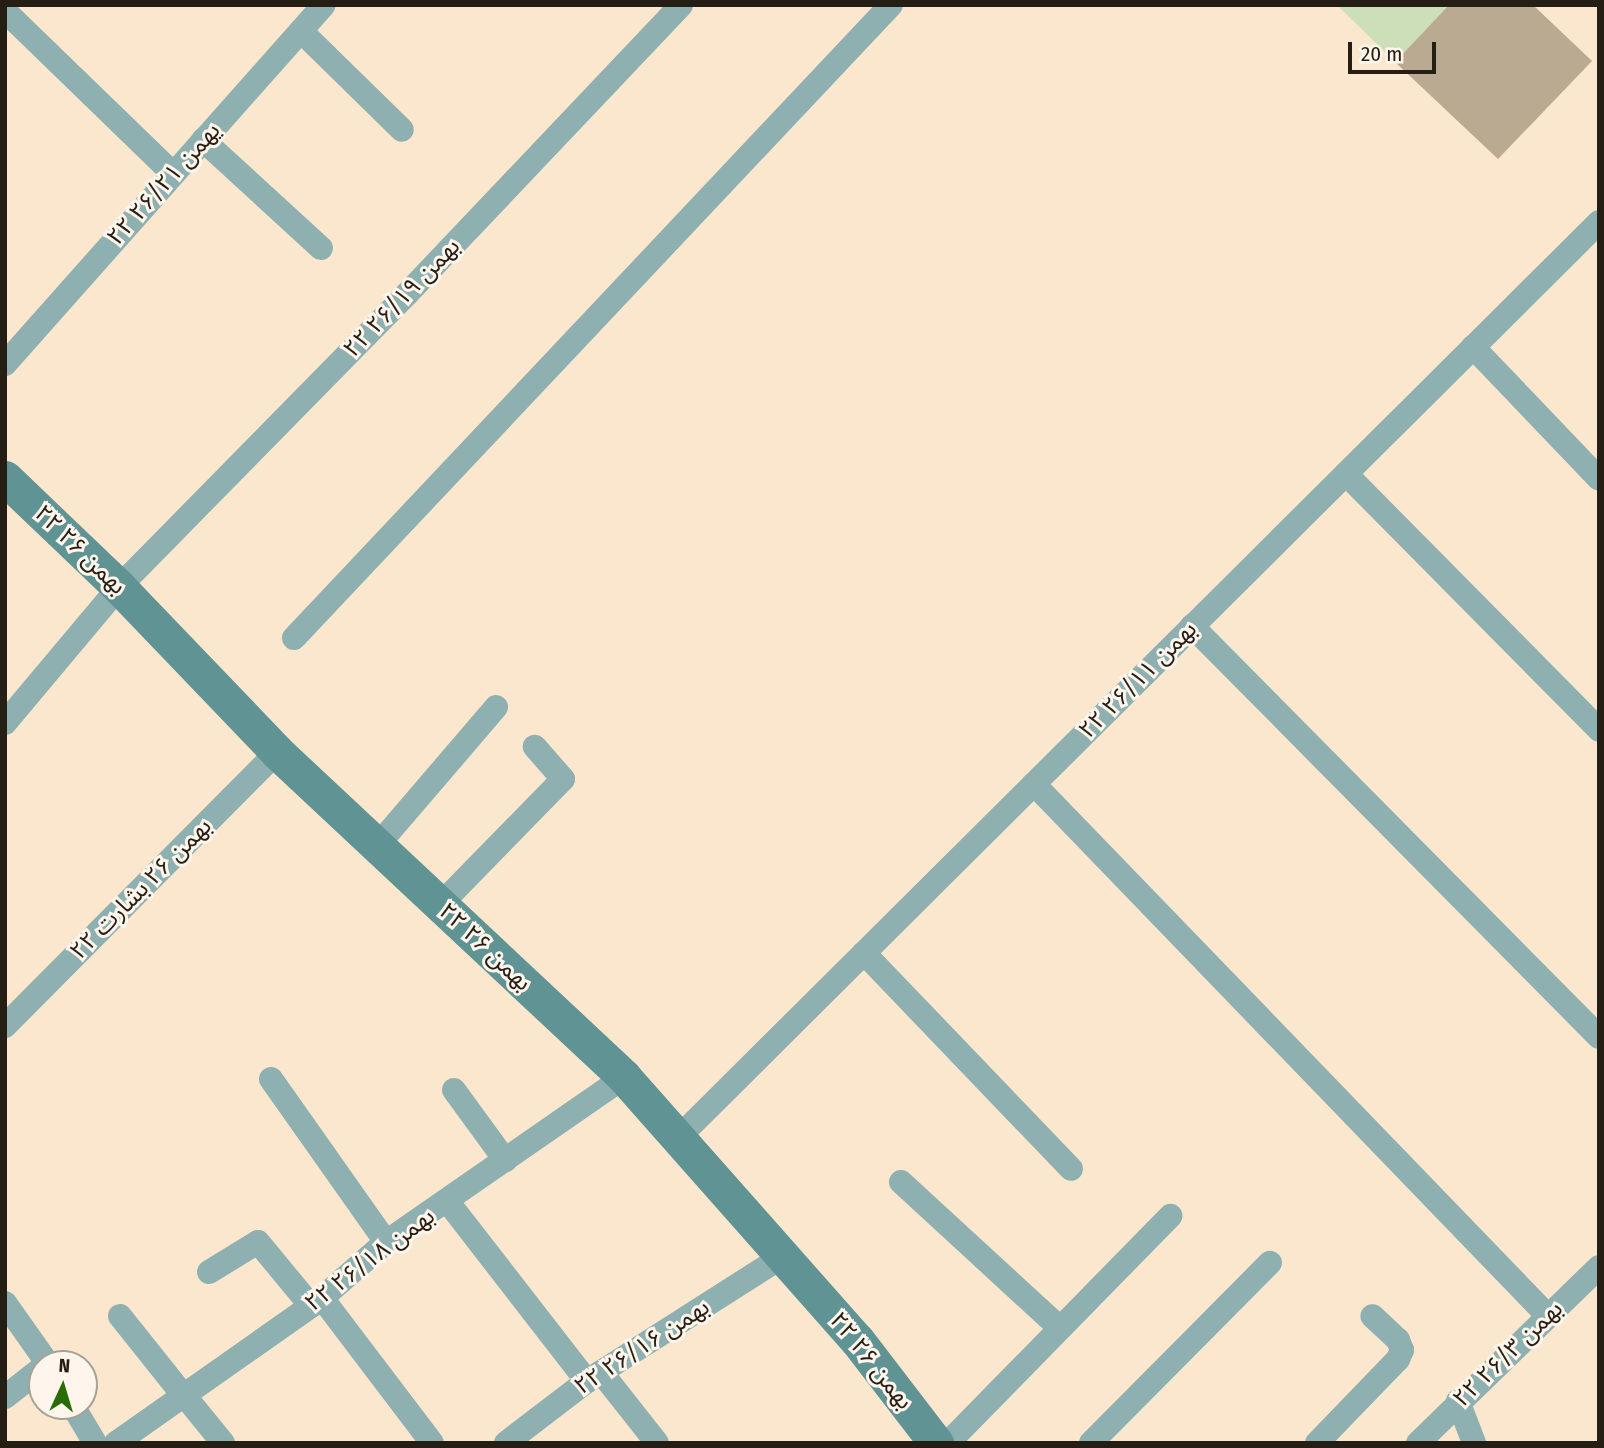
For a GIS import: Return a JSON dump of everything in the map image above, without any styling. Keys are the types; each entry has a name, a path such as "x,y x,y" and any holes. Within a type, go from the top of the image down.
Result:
{"street":[{"name":"۲۲ یهمن ۲۶/۲۱","path":"5,364 324,5"},
{"name":"۲۲ بهمن ۲۶/۱۹","path":"5,723 119,587 407,294 681,5"},
{"path":"294,638 891,5"},
{"path":"5,11 172,173"},
{"path":"301,31 402,130"},
{"path":"203,139 321,248"},
{"name":"۲۲ بهمن ۲۶/۱۱","path":"678,1138 1598,224"},
{"path":"1473,346 1599,479"},
{"path":"1346,474 1599,730"},
{"name":"۲۲ بهمن ۲۶","path":"5,478 119,587 277,752 624,1077 857,1339 936,1443"},
{"path":"1192,626 1599,1037"},
{"path":"377,846 496,708"},
{"path":"440,905 563,779 536,747"},
{"name":"بهمن ۲۶ بشارت ۲۲","path":"5,1027 277,752"},
{"path":"1034,784 1548,1316"},
{"path":"864,953 1071,1169"},
{"name":"۲۲ بهمن ۲۶/۱۸","path":"116,1443 316,1302 386,1242 449,1202 624,1077"},
{"path":"271,1079 386,1242"},
{"path":"454,1090 505,1160"},
{"path":"901,1182 1059,1328"},
{"path":"449,1202 594,1377 657,1443"},
{"path":"948,1443 1170,1216"},
{"path":"209,1272 258,1242 316,1302 432,1443"},
{"name":"۲۲ بهمن ۲۶/۱۶","path":"506,1443 594,1377 783,1256"},
{"path":"1091,1443 1270,1264"},
{"name":"۲۲ بهمن ۲۶/۳","path":"1418,1443 1458,1401 1599,1267"},
{"path":"5,1303 38,1350"},
{"path":"1317,1443 1398,1359 1402,1350 1398,1340 1372,1316"},
{"path":"120,1317 223,1443"},
{"path":"5,1397 28,1379"},
{"path":"1458,1401 1474,1443"},
{"path":"81,1420 95,1443"}],"green space":[{"path":"1337,5 1449,5 1395,62"}],"building":[{"path":"1449,5 1533,5 1592,61 1498,159 1395,62"}]}
